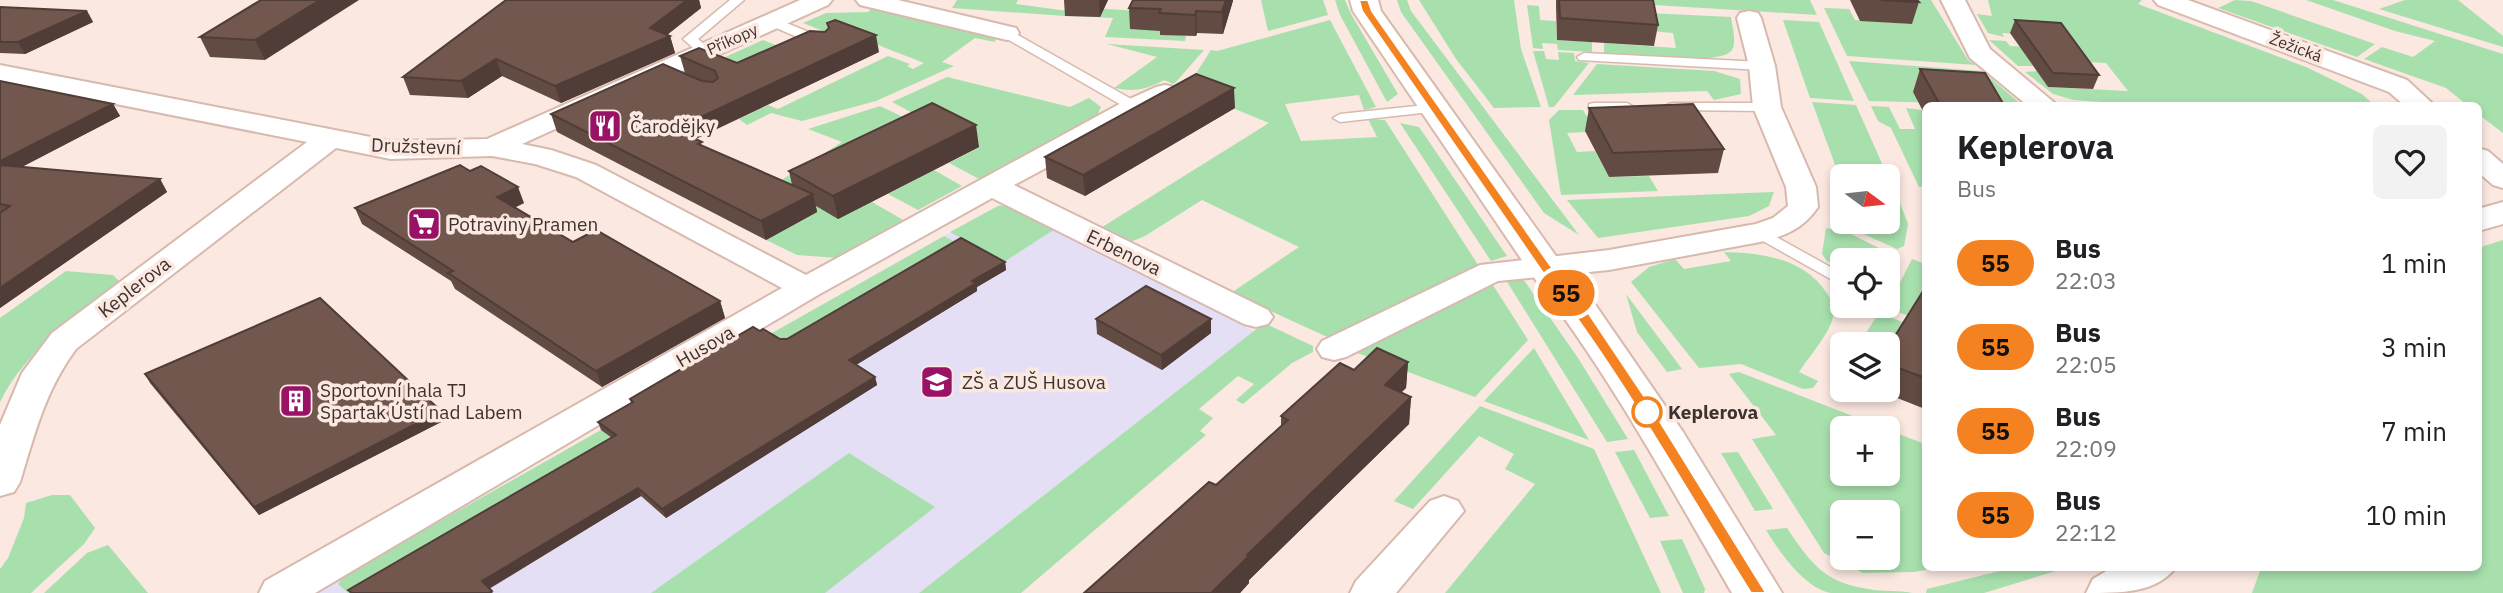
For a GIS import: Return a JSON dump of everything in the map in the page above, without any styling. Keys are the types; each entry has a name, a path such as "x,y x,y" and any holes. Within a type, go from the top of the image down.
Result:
{"street":[{"name":"Příkopy","path":"492,147 669,73 705,51 820,0"},
{"path":"868,0 1007,33"},
{"path":"1364,0 1367,11 1545,267 1578,308 1661,433 1757,593"},
{"path":"1953,0 1979,53 2039,102"},
{"name":"Žežická","path":"2166,0 2399,86 2417,102"},
{"path":"1334,349 1492,272 1609,260 1760,233 1779,228 1793,220 1803,207 1801,187 1768,107 1762,66 1749,18"},
{"name":"Družstevní","path":"0,73 391,150 492,147 541,156 586,171 806,288"},
{"name":"Husova","path":"281,593 806,288 1165,93"},
{"name":"Keplerova","path":"0,482 23,412 40,373 64,341 329,139"},
{"path":"2482,161 2503,179"},
{"name":"Erbenova","path":"992,186 1256,317"},
{"path":"2482,219 2503,213"},
{"path":"1371,593 1444,511"},
{"path":"2110,593 2146,571"}],"lane":[{"path":"705,51 690,39 738,0"},
{"path":"772,21 823,43"},
{"path":"1007,33 1135,107"},
{"path":"1584,57 1762,66"},
{"path":"1594,107 1768,107"},
{"path":"1340,117 1435,108"},
{"path":"1760,233 1830,273"}],"shaded area":[{"name":"ZŠ a ZUŠ Husova","path":"1008,205 1254,331 919,593 313,593 944,236 998,206"}],"green space":[{"path":"957,0 1018,0 1016,4 1068,11 1065,16 952,8"},
{"path":"1261,0 1323,0 1328,15 1268,31"},
{"path":"1335,0 1345,0 1398,94 1387,102 1340,15"},
{"path":"1397,0 1407,0 1411,11 1579,235 1544,213 1401,12"},
{"path":"1419,0 1514,0 1521,49 1541,107 1494,108 1456,59"},
{"path":"1572,0 1810,0 1817,15"},
{"path":"1893,0 1931,0 1968,60 1976,65 1847,56 1824,8 1849,9 1855,20 1911,24"},
{"path":"1988,0 2142,0 2138,4 2306,67 2362,94 2371,102 2074,100 2053,94 2025,72 2037,71 2048,87 2128,91 2106,63 2029,59 2033,66 2018,66 1989,40 2006,41 2010,46 2063,49 2055,36 2002,33 2004,37 1988,33 1977,14 1992,16"},
{"path":"2235,0 2251,1 2375,44 2357,57 2218,8"},
{"path":"2306,0 2333,0 2503,54 2503,133 2482,117 2482,102 2463,102 2446,88 2364,59 2382,47 2413,57 2435,41 2395,31"},
{"path":"2405,0 2458,0 2503,36 2503,47 2379,9"},
{"path":"1527,5 1539,6 1540,20 1556,21 1557,40 1592,42 1592,52 1558,50 1557,44 1542,43 1543,49 1533,48"},
{"path":"1077,7 1139,11 1162,31 1186,36 1185,41 1105,37 1113,18 1073,16"},
{"path":"873,8 996,37 995,42 975,38 942,62 954,66 876,101 802,121 771,113 747,125 739,119 768,105 778,109 888,56 910,64 907,66 913,69 924,63 842,31 833,35 803,23 826,13 868,12"},
{"path":"1648,13 1731,17 1734,38 1732,50 1724,55 1692,59 1604,53 1604,43 1676,48 1673,33 1651,31"},
{"path":"1330,20 1376,107 1364,110 1359,95 1285,104 1301,141 1377,137 1368,119 1385,120 1480,268 1336,341 1231,293 1299,247 1202,200 1145,236 1128,243 1099,229 1269,123 1186,89 1211,50 1217,51"},
{"path":"1783,20 1819,22 1854,101 1810,98"},
{"path":"763,40 798,54 744,79 710,64"},
{"path":"1107,44 1204,50 1173,84 1164,80 1145,88 1128,90 1114,88 1157,57"},
{"path":"1533,51 1544,51 1546,59 1559,60 1558,52 1574,53 1575,61 1589,63 1554,107 1549,107"},
{"path":"1849,61 1982,71 2018,102 1922,102 1869,101"},
{"path":"1597,64 1714,71 1740,79 1741,94 1714,100 1707,91 1573,95"},
{"path":"947,77 1070,107 1089,98 1101,107 1096,118 981,180 949,163 978,148 892,102"},
{"path":"1812,102 1856,105 1882,164 1835,164"},
{"path":"880,106 918,124 770,196 775,184 842,142 808,129"},
{"path":"1871,106 1889,107 1900,129 1915,129 1906,108 1922,110 1922,187 1919,187 1891,128 1878,121"},
{"path":"1559,110 1583,110 1588,118 1620,130 1567,133 1577,152 1595,151 1609,177 1649,176 1658,191 1561,195 1549,120"},
{"path":"1400,123 1419,127 1507,256 1491,261"},
{"path":"855,161 872,202 905,221 838,258 797,255 766,240 789,227 768,215 743,228 733,223"},
{"path":"934,170 962,186 918,210 888,194"},
{"path":"1774,192 1769,206 1749,216 1598,238 1567,200"},
{"path":"1900,203 1908,224 1904,246 1895,248 1863,234 1900,234"},
{"path":"1008,205 1055,229 1004,262 950,232 998,206"},
{"path":"1826,228 1830,229 1830,234 1851,234 1879,248 1830,248 1830,262 1822,254"},
{"path":"944,236 963,246 789,347 765,337"},
{"path":"2503,240 2503,593 2252,593 2260,571 2482,571 2482,247"},
{"path":"1724,252 1781,260 1806,272 1828,295 1831,323 1799,372 1818,381 1813,388 1803,389 1741,364 1699,368 1631,282 1649,267 1675,259 1684,269 1731,261"},
{"path":"1912,259 1922,263 1920,320 1900,313 1900,283"},
{"path":"66,271 113,275 119,281 37,350 23,366 0,402 0,318"},
{"path":"1521,276 1578,358 1628,439 1607,442 1504,277"},
{"path":"1491,282 1528,340 1475,397 1352,351"},
{"path":"1626,294 1682,369 1667,372 1637,332"},
{"path":"1876,318 1892,318 1916,327 1900,344 1900,332 1867,332"},
{"path":"1264,323 1313,346 1313,352 1292,363 1243,404 1236,400 1254,384 1238,376 1199,409 1213,418 1200,431 1206,435 1021,593 919,593"},
{"path":"1534,348 1589,440 1484,401"},
{"path":"1739,372 1852,416 1830,416 1830,486 1900,486 1900,435 1922,443 1922,571 1863,573 1857,570 1900,570 1900,500 1830,500 1830,556 1824,553 1752,439 1776,435 1729,374"},
{"path":"1480,406 1594,449 1661,593 1445,593 1535,484 1505,469 1514,454 1479,436 1413,509 1394,501"},
{"path":"601,430 618,442 362,593 348,593 338,584 343,576"},
{"path":"1634,450 1669,516 1650,518 1615,452"},
{"path":"1738,452 1773,509 1755,511 1721,453"},
{"path":"849,453 935,507 825,593 651,593"},
{"path":"52,495 70,495 95,528 84,544 31,593 0,593 0,569 8,558 24,518 26,503"},
{"path":"1787,528 1811,561 1829,576 1853,586 1912,593 1831,593 1821,590 1793,568 1766,530"},
{"path":"1682,539 1705,589 1704,593 1683,593 1660,541"},
{"path":"108,545 148,593 44,593 87,553"},
{"path":"2000,571 2056,571 1984,593 1926,593 1927,589"}],"building":[{"path":"261,0 320,0 255,40 200,37"},
{"path":"506,0 687,0 650,28 670,36 555,86 496,59 461,81 403,77"},
{"path":"1133,0 1226,0 1222,12 1196,11 1195,15 1159,13 1161,9 1129,8"},
{"path":"1559,0 1653,0 1658,25 1560,18"},
{"path":"1881,0 1917,0 1919,2"},
{"path":"0,7 87,11 18,42 0,42"},
{"path":"835,20 876,35 675,129 702,142 698,144 813,194 761,221 551,114 663,64 702,81 713,82 718,78 715,71 680,56 699,48 737,63 810,31 825,32 829,28 827,23"},
{"path":"2015,20 2061,23 2099,75 2053,73"},
{"path":"1920,69 1985,73 2002,102 1938,102"},
{"path":"1196,74 1234,88 1083,175 1045,157"},
{"path":"0,81 113,104 0,161"},
{"path":"932,103 976,125 833,196 789,171"},
{"path":"1693,104 1724,149 1613,153 1589,108"},
{"path":"0,165 160,179 0,288 0,213 10,206 0,204"},
{"path":"460,165 470,171 481,166 518,187 497,197 573,242 596,230 720,301 596,371 448,273 453,271 355,208"},
{"path":"961,238 1005,262 972,281 976,283 849,360 875,377 662,509 638,488 482,581 492,591 489,593 352,593 348,590 616,435 598,422 633,402 630,399 753,327 760,331 763,329 780,339 787,339"},
{"path":"1146,286 1211,319 1161,355 1096,319"},
{"path":"1922,293 1922,377 1900,369 1900,332 1897,332"},
{"name":"Sportovní hala TJ Spartak Ústí nad Labem","path":"320,298 441,411 254,507 145,374"},
{"path":"1377,348 1408,362 1385,385 1411,397 1211,593 1084,593 1209,482 1216,485 1288,420 1281,416 1340,363 1354,370"}],"bus line":[{"name":"55","path":"1364,0 1367,11 1545,267 1578,308 1641,402 1757,593"}],"place":[{"name":"Čarodějky","path":"605,126"},
{"name":"Potraviny Pramen","path":"424,224"},
{"name":"ZŠ a ZUŠ Husova","path":"937,382"},
{"name":"Sportovní hala TJ Spartak Ústí nad Labem","path":"296,401"},
{"name":"Keplerova","path":"1647,412"}]}
